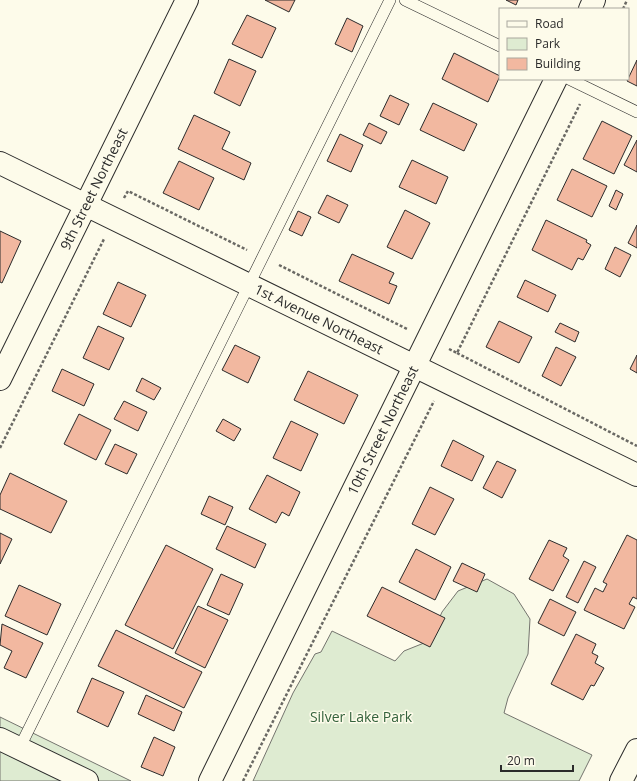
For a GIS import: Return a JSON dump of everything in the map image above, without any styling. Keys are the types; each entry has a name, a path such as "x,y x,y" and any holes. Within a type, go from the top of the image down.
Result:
{"street":[{"name":"9th Street Northeast","path":"0,379 187,0"},
{"name":"10th Street Northeast","path":"210,781 556,80"},
{"name":"1st Avenue Northeast","path":"0,163 637,475"},
{"path":"0,739 86,781"},
{"path":"622,781 637,750"}],"lane":[{"path":"19,748 390,0"},
{"path":"405,0 499,46"},
{"path":"571,80 637,112"}],"path":[{"path":"457,353 588,88"},
{"path":"0,448 128,191 457,353 637,446"},
{"path":"243,781 444,381"}],"green space":[{"name":"Silver Lake Park","path":"487,579 514,594 530,619 528,654 508,698 504,713 592,755 579,781 253,781 293,693 315,654 321,652 332,631 395,661 404,651 429,641 442,612 458,591"},
{"path":"0,717 131,781 0,781"}],"building":[{"path":"265,0 295,0 289,12"},
{"path":"506,0 518,0 516,5"},
{"path":"247,15 276,28 262,58 232,44"},
{"path":"347,18 363,26 352,52 335,44"},
{"path":"454,53 499,76 488,102 442,79"},
{"path":"229,59 256,71 240,106 214,93"},
{"path":"637,60 637,86 627,81 629,80"},
{"path":"390,95 409,104 399,125 380,116"},
{"path":"433,103 477,124 464,151 420,130"},
{"path":"194,115 230,132 222,149 251,163 244,180 178,149"},
{"path":"602,121 632,136 614,174 583,159"},
{"path":"369,123 387,132 381,144 363,135"},
{"path":"340,134 363,145 351,172 327,161"},
{"path":"637,140 637,172 624,165"},
{"path":"412,160 448,177 436,204 399,187"},
{"path":"179,161 214,178 199,210 163,193"},
{"path":"572,169 607,186 592,217 557,200"},
{"path":"616,190 623,194 616,210 609,206"},
{"path":"327,195 348,205 339,223 318,213"},
{"path":"405,210 430,223 412,259 387,247"},
{"path":"298,211 311,217 302,236 289,230"},
{"path":"546,220 587,240 586,242 591,245 583,260 578,258 572,270 532,250"},
{"path":"637,225 637,248 628,243"},
{"path":"0,231 21,241 2,283 0,282"},
{"path":"615,247 631,255 620,277 605,269"},
{"path":"352,254 394,273 389,283 397,286 389,304 339,281"},
{"path":"525,280 556,295 548,312 517,297"},
{"path":"118,282 146,295 131,327 103,314"},
{"path":"499,321 532,337 519,363 486,347"},
{"path":"560,323 579,332 575,342 555,332"},
{"path":"98,326 124,338 109,370 83,358"},
{"path":"235,345 260,357 248,383 222,370"},
{"path":"556,347 576,357 561,386 542,376"},
{"path":"637,355 637,373 630,369"},
{"path":"62,369 94,384 84,406 52,391"},
{"path":"308,371 358,395 344,424 294,400"},
{"path":"142,378 161,388 154,400 136,391"},
{"path":"124,401 147,412 138,431 114,419"},
{"path":"79,414 111,430 96,460 64,444"},
{"path":"223,419 241,429 234,441 216,431"},
{"path":"291,421 318,434 301,471 273,458"},
{"path":"453,440 484,456 472,481 441,466"},
{"path":"115,444 137,454 127,474 105,464"},
{"path":"497,461 516,470 502,498 483,488"},
{"path":"10,473 67,501 51,533 0,509 0,495"},
{"path":"267,475 300,492 289,516 282,512 276,523 249,509"},
{"path":"430,487 454,499 435,535 412,524"},
{"path":"209,496 233,507 225,525 201,514"},
{"path":"227,526 266,544 255,568 216,549"},
{"path":"0,533 12,539 0,564"},
{"path":"627,535 637,540 637,599 633,597 629,604 635,607 624,629 584,610 595,588 603,592 607,584 603,582"},
{"path":"549,540 567,548 563,556 569,560 553,591 529,579"},
{"path":"166,545 213,569 173,649 125,625"},
{"path":"416,549 451,567 435,600 399,582"},
{"path":"584,561 596,567 578,603 566,597"},
{"path":"462,563 485,574 477,592 453,581"},
{"path":"221,574 243,584 229,615 207,605"},
{"path":"19,585 61,604 47,635 5,616"},
{"path":"382,587 445,618 430,647 367,616"},
{"path":"550,599 576,612 564,636 538,623"},
{"path":"198,606 228,620 205,668 175,653"},
{"path":"2,624 43,643 26,678 4,668 12,651 0,645"},
{"path":"116,630 202,672 184,708 98,666"},
{"path":"576,634 596,644 592,653 598,656 595,663 604,668 594,686 591,685 583,700 551,684"},
{"path":"92,678 124,692 108,727 77,712"},
{"path":"146,695 182,712 174,731 138,714"},
{"path":"154,737 175,747 163,776 141,767"}]}
